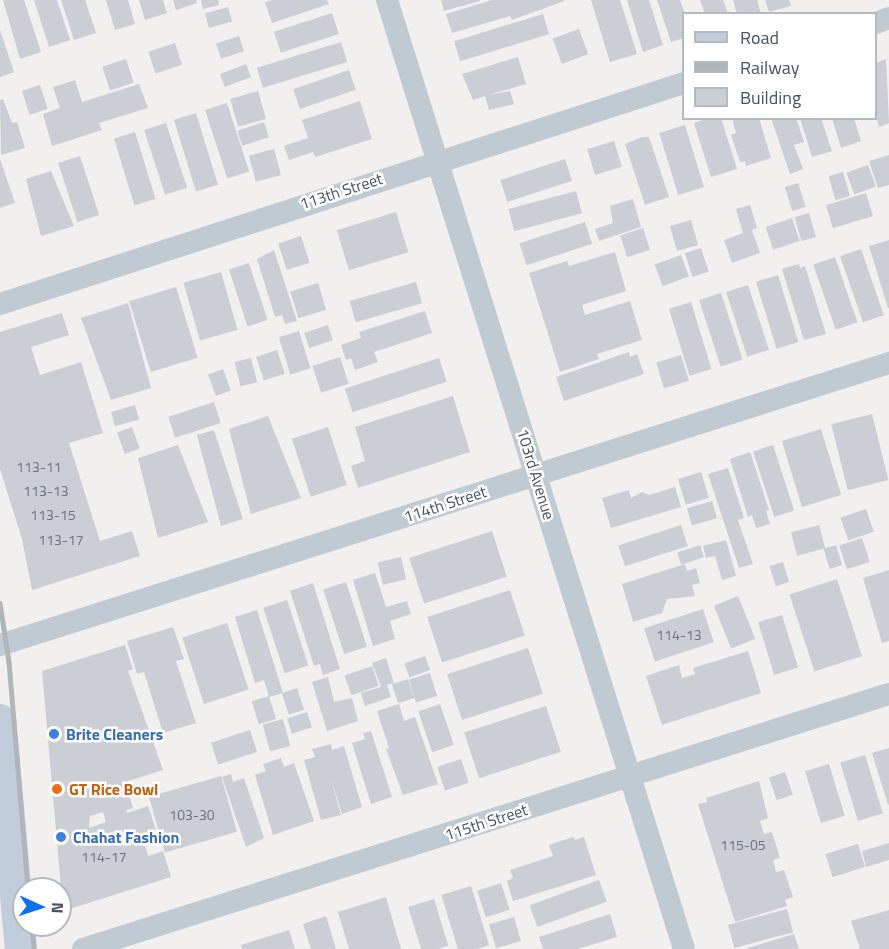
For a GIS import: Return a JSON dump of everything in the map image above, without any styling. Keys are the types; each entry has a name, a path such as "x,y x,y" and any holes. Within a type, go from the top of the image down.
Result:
{"street":[{"name":"103rd Avenue","path":"387,0 684,949"},
{"name":"113th Street","path":"0,304 438,160 682,84"},
{"name":"114th Street","path":"0,645 889,363"},
{"name":"115th Street","path":"83,949 889,694"},
{"path":"0,720 21,949"}],"building":[{"path":"3,0 24,0 41,52 20,59"},
{"path":"34,0 57,0 70,40 49,47"},
{"path":"61,0 85,0 96,33 74,40"},
{"path":"106,0 128,0 135,24 115,30"},
{"path":"139,0 163,0 167,13 145,20"},
{"path":"173,0 196,0 197,3 176,10"},
{"path":"201,0 218,0 219,5 203,9"},
{"path":"327,0 329,4 272,23 265,2"},
{"path":"441,0 480,0 480,1 444,11"},
{"path":"492,0 564,1 512,20 510,16 452,33 446,14"},
{"path":"591,0 620,0 637,54 610,62"},
{"path":"627,0 649,0 663,45 643,52"},
{"path":"657,0 680,0 684,12 682,12 682,39 671,42"},
{"path":"700,0 723,0 727,12 704,12"},
{"path":"733,0 757,0 760,12 736,12"},
{"path":"765,0 789,0 791,6 769,12"},
{"path":"228,7 232,21 209,28 205,14"},
{"path":"332,13 339,34 281,53 274,32"},
{"path":"543,14 549,34 460,61 454,41"},
{"path":"579,29 588,54 562,64 553,39"},
{"path":"0,30 14,72 0,77"},
{"path":"239,36 244,51 221,59 216,43"},
{"path":"341,42 347,62 263,88 257,68"},
{"path":"175,43 182,65 155,74 148,52"},
{"path":"518,57 526,84 488,95 510,91 514,104 489,110 485,96 473,100 462,74"},
{"path":"126,59 134,83 110,91 102,67"},
{"path":"886,59 889,123 879,127 877,120 877,63"},
{"path":"246,64 251,77 225,87 220,74"},
{"path":"349,70 356,90 300,109 293,89"},
{"path":"75,80 82,102 139,84 148,108 99,123 102,130 52,146 43,114 60,108 53,87"},
{"path":"40,85 48,109 30,115 22,91"},
{"path":"258,91 266,119 238,127 230,99"},
{"path":"3,99 12,123 17,122 25,148 1,155 0,100"},
{"path":"360,101 372,139 315,157 313,152 289,160 284,146 308,138 302,120"},
{"path":"227,103 249,171 227,179 205,110"},
{"path":"196,113 218,185 196,191 174,120"},
{"path":"702,120 722,120 737,169 711,177 694,123"},
{"path":"733,120 760,120 771,158 746,166 745,161 740,162 731,135 736,133"},
{"path":"772,120 797,120 804,142 794,145 803,169 790,174"},
{"path":"801,120 822,120 832,151 812,157"},
{"path":"833,120 855,120 861,141 841,148"},
{"path":"264,122 269,137 242,146 237,131"},
{"path":"166,123 187,188 165,195 144,130"},
{"path":"685,125 704,187 678,195 659,133"},
{"path":"135,132 155,199 134,205 114,138"},
{"path":"642,137 649,137 669,197 645,205 625,144"},
{"path":"614,141 622,167 595,175 587,149"},
{"path":"274,149 281,175 256,182 249,156"},
{"path":"889,155 889,185 878,188 869,161"},
{"path":"80,156 99,215 77,222 58,163"},
{"path":"0,159 15,203 0,208"},
{"path":"565,159 572,181 507,202 500,180"},
{"path":"868,165 876,187 854,194 846,173"},
{"path":"51,171 74,226 41,236 26,179"},
{"path":"843,172 850,196 835,200 829,176"},
{"path":"798,183 806,207 792,211 785,187"},
{"path":"576,191 582,213 514,231 508,209"},
{"path":"866,193 873,216 833,228 826,205"},
{"path":"633,199 641,227 599,241 595,229 613,223 610,206"},
{"path":"750,205 757,228 752,230 760,253 732,263 724,240 743,233 736,209"},
{"path":"396,212 408,252 349,270 337,230"},
{"path":"809,213 816,237 801,241 795,217"},
{"path":"792,218 800,241 773,250 766,227"},
{"path":"691,220 698,245 677,251 670,226"},
{"path":"585,222 592,244 526,265 519,243"},
{"path":"643,228 650,250 627,257 620,235"},
{"path":"301,236 310,263 287,270 278,243"},
{"path":"889,240 889,308 888,308 869,246"},
{"path":"701,248 709,272 693,277 685,253"},
{"path":"861,249 884,315 863,322 840,256"},
{"path":"274,250 297,321 285,324 282,315 275,317 257,259"},
{"path":"615,252 626,291 582,305 585,315 630,301 642,340 597,354 599,359 560,372 529,273 567,261 569,266"},
{"path":"681,255 689,277 663,286 655,265"},
{"path":"835,257 857,322 836,330 813,264"},
{"path":"249,263 268,320 248,327 229,269"},
{"path":"799,264 800,268 805,266 826,334 804,340 782,269"},
{"path":"221,272 238,330 200,340 184,283"},
{"path":"778,275 798,342 776,349 756,282"},
{"path":"416,282 422,303 356,322 350,301"},
{"path":"318,283 326,310 298,318 290,291"},
{"path":"748,285 769,350 747,357 726,292"},
{"path":"176,287 198,358 151,372 129,301"},
{"path":"721,293 743,360 721,367 699,300"},
{"path":"691,302 711,369 689,376 669,309"},
{"path":"128,303 151,388 111,400 81,318"},
{"path":"425,311 432,333 374,352 378,362 355,370 351,358 346,360 341,345 361,338 359,332"},
{"path":"62,313 69,335 31,347 40,375 81,362 103,433 69,443 100,541 132,531 140,556 32,590 22,539 0,469 0,332"},
{"path":"328,325 333,340 309,348 304,333"},
{"path":"299,331 310,368 290,374 279,337"},
{"path":"277,350 285,374 264,381 256,357"},
{"path":"629,352 630,357 637,354 644,374 564,401 556,377"},
{"path":"681,355 689,381 664,388 656,363"},
{"path":"340,357 349,384 321,393 312,366"},
{"path":"251,358 257,382 241,386 235,362"},
{"path":"439,358 447,382 353,412 345,389"},
{"path":"223,369 231,391 216,396 208,374"},
{"path":"453,396 470,452 358,488 351,466 365,461 355,427"},
{"path":"214,402 221,423 175,438 168,417"},
{"path":"135,405 139,419 115,426 111,412"},
{"path":"872,414 888,480 848,490 831,424"},
{"path":"268,416 301,498 251,514 229,429"},
{"path":"132,427 140,449 125,454 117,432"},
{"path":"328,427 347,485 311,497 292,439"},
{"path":"821,429 841,495 802,507 782,441"},
{"path":"214,430 243,519 221,526 197,435"},
{"path":"178,445 208,522 158,538 138,458"},
{"path":"773,445 794,511 774,517 753,451"},
{"path":"750,452 769,510 766,511 770,524 756,528 752,515 748,517 730,459"},
{"path":"728,468 744,518 738,520 753,564 739,568 708,474"},
{"path":"701,472 709,498 686,505 678,479"},
{"path":"675,487 681,507 611,528 602,498 629,490 631,498 642,492 649,495"},
{"path":"712,501 717,518 692,525 687,508"},
{"path":"866,509 874,532 848,540 840,518"},
{"path":"681,525 688,546 625,566 618,545"},
{"path":"819,525 825,548 797,556 791,533"},
{"path":"492,531 507,577 424,604 409,558"},
{"path":"862,538 870,562 847,569 839,545"},
{"path":"726,540 736,576 722,580 715,556 706,558 703,546"},
{"path":"700,545 704,557 681,565 677,552"},
{"path":"836,545 842,565 830,569 824,549"},
{"path":"401,557 406,579 383,585 378,562"},
{"path":"783,562 789,582 776,586 770,566"},
{"path":"685,564 687,571 696,568 700,583 692,585 695,596 667,599 662,613 633,622 622,584"},
{"path":"889,570 889,641 882,643 863,578"},
{"path":"375,573 386,607 407,601 411,614 390,621 395,639 373,646 353,580"},
{"path":"837,579 862,656 814,671 789,594"},
{"path":"346,582 367,647 344,654 323,589"},
{"path":"313,583 340,669 323,675 320,664 314,666 290,591"},
{"path":"510,590 525,636 442,663 427,617"},
{"path":"738,596 755,639 731,648 714,606"},
{"path":"287,600 308,666 285,673 263,608"},
{"path":"703,609 714,642 655,661 644,628"},
{"path":"257,610 283,693 269,697 264,680 255,683 235,617"},
{"path":"782,615 798,668 774,675 758,622"},
{"path":"227,623 249,690 204,704 182,638"},
{"path":"173,627 184,659 176,661 196,723 163,733 144,672 137,674 127,641"},
{"path":"125,645 133,669 128,671 163,770 125,782 133,808 126,810 127,813 148,806 156,830 142,834 148,856 163,851 171,877 72,908 72,877 60,877 42,671","holes":["103,812 106,822 89,828 90,816"]},
{"path":"528,648 543,694 462,720 447,674"},
{"path":"748,651 761,693 662,725 646,676 679,665 682,678 695,674 693,668"},
{"path":"425,656 430,670 409,678 404,664"},
{"path":"386,658 394,683 387,685 391,697 365,706 361,693 381,687 372,663"},
{"path":"372,666 379,686 351,695 345,675"},
{"path":"430,673 437,696 416,702 409,679"},
{"path":"328,677 334,702 352,698 358,721 327,731 312,682"},
{"path":"408,679 414,698 398,703 392,684"},
{"path":"297,688 304,710 289,715 282,693"},
{"path":"269,696 276,719 259,724 252,701"},
{"path":"399,704 404,721 415,717 438,784 403,795 386,749 389,748 377,711"},
{"path":"440,704 454,745 432,752 418,711"},
{"path":"546,706 561,752 479,778 464,733"},
{"path":"307,712 312,727 292,734 287,718"},
{"path":"283,719 290,746 270,751 263,724"},
{"path":"250,730 257,752 218,765 211,743"},
{"path":"371,731 392,797 371,804 352,743 365,739 363,733"},
{"path":"331,744 332,750 344,746 362,807 342,814 330,776 341,815 321,820 304,760 315,757 312,749"},
{"path":"889,748 889,804 888,805 872,753"},
{"path":"865,755 883,813 858,821 840,763"},
{"path":"281,758 284,767 294,763 314,821 273,835 255,775 266,771 263,764"},
{"path":"461,759 469,783 445,791 437,767"},
{"path":"829,764 845,816 821,823 805,771"},
{"path":"785,772 793,795 777,800 769,778"},
{"path":"231,774 233,782 244,778 264,838 246,847 222,777"},
{"path":"221,776 237,832 165,852 149,797"},
{"path":"759,781 768,818 760,821 764,834 772,832 780,858 773,860 776,872 784,870 793,897 785,900 787,906 735,922 698,804 707,802 706,798"},
{"path":"573,837 575,840 584,837 596,875 513,901 507,881 513,878 510,870 553,856 549,845"},
{"path":"889,843 889,860 866,867 862,851"},
{"path":"858,844 865,867 833,877 825,854"},
{"path":"599,880 607,902 537,927 529,905"},
{"path":"501,883 510,910 486,917 477,891"},
{"path":"471,886 489,945 477,949 458,949 441,895"},
{"path":"386,897 401,949 349,949 338,912"},
{"path":"434,899 448,946 438,949 421,949 408,907"},
{"path":"787,909 793,932 734,948 728,925"},
{"path":"889,910 889,949 860,949 851,921"},
{"path":"610,914 617,937 578,949 543,949 539,937"},
{"path":"326,916 336,949 311,949 303,924"},
{"path":"514,917 521,941 496,948 489,924"},
{"path":"289,930 295,949 242,949 241,945"},
{"path":"794,934 799,949 748,949 748,948"}],"railway":[{"path":"0,603 9,662 27,877"},
{"path":"33,937 34,949"}],"place":[{"name":"Brite Cleaners","path":"54,734"},
{"name":"GT Rice Bowl","path":"57,789"},
{"name":"Chahat Fashion","path":"61,837"}]}
